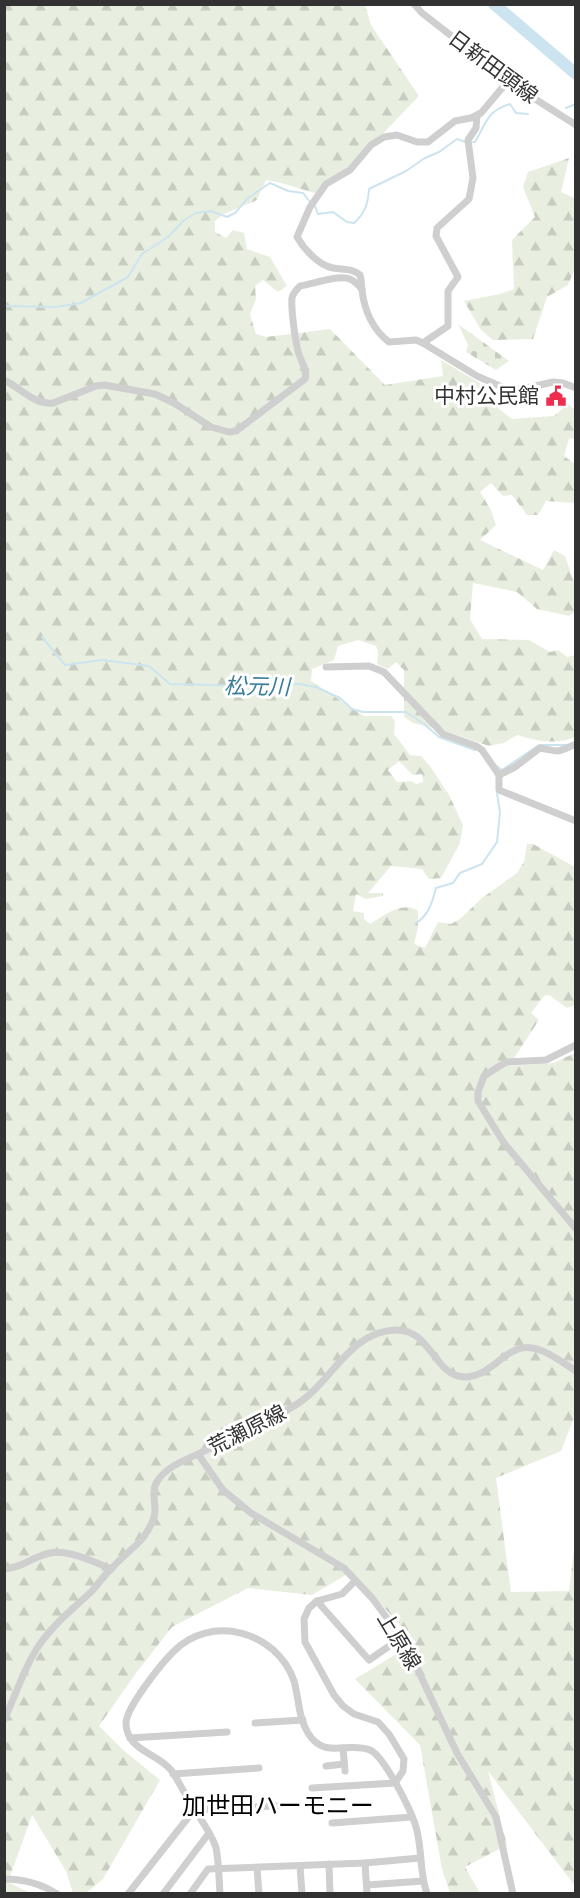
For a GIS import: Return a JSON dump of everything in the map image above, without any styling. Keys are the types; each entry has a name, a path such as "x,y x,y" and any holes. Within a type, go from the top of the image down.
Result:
{"street":[{"name":"日新田頭線","path":"414,4 422,13 508,81 576,125"},
{"path":"508,81 477,116 455,121 428,142 417,142 397,135 377,141 364,152 350,170 326,184 316,197 297,237 319,262 360,275 368,317 382,337 389,342 416,340 477,376 502,387 522,389 553,382 576,388"},
{"path":"423,343 448,326 448,291 458,277 436,236 436,228 469,199 473,178 468,140 476,129 477,116"},
{"path":"4,380 36,400 48,403 104,385 155,394 174,403 211,428 229,432 236,431 305,379 306,374 298,351 292,300 296,289 347,278 362,289"},
{"path":"326,667 369,666 384,672 443,734 482,750 499,775 499,790 576,821"},
{"path":"499,775 515,767 540,748 555,752 563,751 576,744"},
{"path":"576,1045 546,1060 506,1062 484,1076 478,1092 478,1101 504,1143 576,1229"},
{"name":"荒瀬原線","path":"4,1720 35,1651 47,1635 143,1538 152,1523 155,1512 153,1494 158,1480 174,1466 298,1404 326,1380 347,1352 364,1339 377,1333 396,1330 414,1333 421,1338 444,1367 460,1377 475,1376 484,1372 517,1349 527,1347 541,1351 576,1371"},
{"name":"上原線","path":"198,1454 223,1490 251,1513 344,1568 372,1598 401,1638 457,1753 496,1816 513,1893"},
{"path":"4,1569 15,1568 51,1552 83,1556 111,1569"},
{"path":"355,1581 342,1593 317,1601 309,1608 304,1618 305,1642 334,1695 343,1706 354,1714 378,1722 389,1734 404,1759 403,1771 395,1783"},
{"path":"317,1601 369,1660 401,1638"},
{"path":"220,1893 216,1846 209,1833 170,1769 139,1748 130,1738 126,1725 128,1712 176,1648 198,1634 214,1630 239,1631 270,1647 285,1662 294,1681 298,1707 308,1734 319,1744 329,1749 370,1750 380,1758 412,1816 418,1834 423,1881 427,1893"},
{"path":"255,1723 303,1720"},
{"path":"130,1738 227,1732"},
{"path":"326,1766 345,1768 343,1749"},
{"path":"173,1774 259,1768"},
{"path":"312,1788 395,1783"},
{"path":"128,1893 194,1810 291,1805"},
{"path":"332,1822 412,1816"},
{"path":"163,1893 209,1833"},
{"path":"190,1893 208,1869 365,1863 420,1858"},
{"path":"365,1863 367,1893"},
{"path":"329,1864 330,1893"},
{"path":"300,1866 302,1893"},
{"path":"257,1868 259,1893"},
{"path":"4,1879 36,1882 57,1893"},
{"path":"367,1885 423,1881"}],"green space":[{"path":"5,5 365,5 371,25 419,96 370,147 318,194 266,180 257,200 224,214 215,221 215,232 226,238 233,230 244,233 247,249 270,257 287,286 278,292 263,280 255,286 256,299 250,314 256,334 266,337 330,329 385,385 443,376 441,360 493,391 499,409 512,419 554,416 568,404 575,410 575,438 569,439 564,456 575,464 575,503 546,501 538,515 527,515 512,495 503,496 491,483 480,492 491,510 496,525 480,540 543,570 554,550 565,556 575,585 575,612 569,616 537,609 517,592 473,583 470,619 482,639 529,640 550,652 558,650 567,657 575,655 575,737 561,741 546,741 517,735 504,743 489,746 413,723 404,717 404,670 396,662 388,669 377,664 376,646 358,640 338,646 334,660 312,669 311,681 364,716 391,716 395,721 394,734 410,755 421,756 430,766 449,795 463,825 460,843 441,878 429,879 422,869 391,866 368,893 383,893 383,896 366,899 356,894 353,911 364,913 364,919 370,924 393,910 412,908 418,911 418,928 414,944 425,948 438,922 451,924 460,919 482,898 517,873 524,862 527,844 533,844 575,867 575,1005 567,1008 549,995 544,996 531,1013 539,1020 509,1066 553,1063 575,1053 575,1415 561,1451 496,1478 511,1592 569,1591 575,1541 575,1886 488,1771 507,1845 465,1867 480,1893 450,1893 442,1869 420,1745 355,1679 416,1642 351,1572 312,1595 248,1588 172,1627 99,1726 122,1749 160,1780 103,1879 86,1893 73,1893 66,1871 32,1815 8,1882 30,1893 5,1894","holes":["399,761 413,775 422,774 423,782 416,784 412,781 397,782 388,770"]},
{"path":"569,158 561,192 575,198 575,269 568,285 547,297 533,339 493,340 481,330 464,301 514,289 512,240 535,217 523,187 528,172"},
{"path":"458,324 509,361 496,370 466,352 468,345"}],"waterway":[{"path":"494,4 576,74"},
{"path":"473,142 496,110 510,104 516,113 528,114"},
{"path":"566,108 576,104"},
{"path":"315,206 318,214 333,212 347,222 354,223 365,208 369,189 406,171 457,139 465,142"},
{"path":"4,306 56,307 81,303 128,277 142,254 168,237 184,220 196,213 211,211 227,217 235,213 248,198 270,183 288,191 303,193 310,202"},
{"name":"松元川","path":"42,637 65,665 102,660 149,666 170,684 247,686 299,684 316,687 340,698 352,709 363,712 406,712 439,737 475,750"},
{"name":"松元川","path":"495,765 502,770 539,745 567,745"},
{"path":"415,924 427,913 436,888 453,883 460,873 482,864 497,842 500,813 497,793"}],"place":[{"name":"中村公民館","path":"556,396"}],"district":[{"name":"加世田ハーモニー","path":"278,1806"}]}
